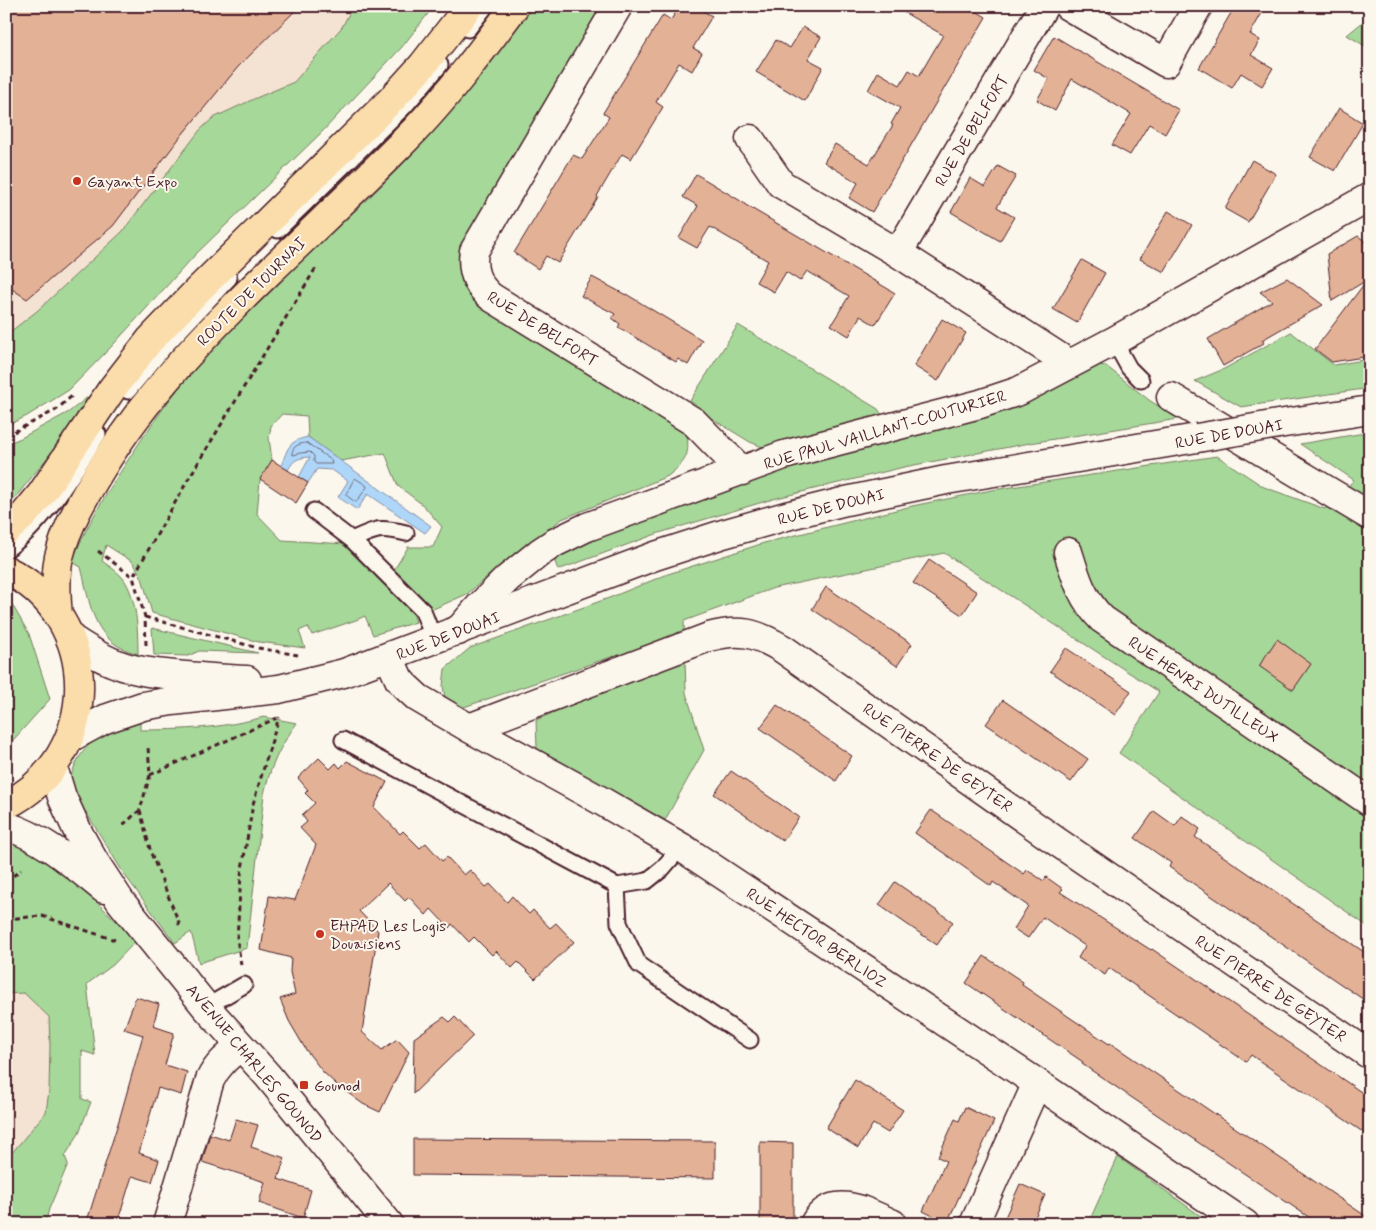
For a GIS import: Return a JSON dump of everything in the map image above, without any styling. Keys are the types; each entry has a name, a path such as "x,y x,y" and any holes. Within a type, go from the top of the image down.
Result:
{"main road":[{"path":"6,531 24,515 42,493 112,389 150,340 211,277 392,99 422,66 469,6"},
{"name":"ROUTE DE TOURNAI","path":"64,627 56,592 57,569 70,524 110,455 144,406 223,317 434,109 515,6"},
{"path":"6,570 31,586 50,605 64,627 78,666 80,695 75,724 70,738 53,767 34,787 6,805"}],"street":[{"name":"RUE DE BELFORT","path":"618,6 474,251 473,271 482,290 491,297 694,422 742,471"},
{"name":"RUE DE BELFORT","path":"898,253 1044,6"},
{"path":"1068,6 1166,63 1198,6"},
{"path":"750,140 781,184 898,253 1070,364"},
{"name":"RUE PAUL VAILLANT-COUTURIER","path":"446,635 480,606 507,579 554,543 600,522 784,455 997,399 1019,391 1114,341 1370,197"},
{"path":"1171,396 1370,516"},
{"name":"RUE DE DOUAI","path":"64,627 95,654 118,665 144,672 272,681 310,669 344,674 672,550 799,513 881,493 946,480 1370,410"},
{"name":"RUE HENRI DUTILLEUX","path":"1068,552 1081,591 1094,612 1102,620 1370,802"},
{"name":"RUE PIERRE DE GEYTER","path":"469,728 709,637 723,633 747,632 783,649 1056,841 1370,1055"},
{"name":"RUE HECTOR BERLIOZ","path":"389,657 399,679 418,698 681,847 1037,1083 1245,1224"},
{"name":"RUE DE DOUAI","path":"70,738 105,719 143,706 279,689 310,669"},
{"name":"AVENUE CHARLES GOUNOD","path":"53,767 62,798 79,834 121,902 206,1007 268,1076 389,1224"},
{"name":"AVENUE CHARLES GOUNOD","path":"6,826 27,834 45,845 121,902"},
{"path":"167,1224 210,1080 223,1061 241,1046"},
{"path":"974,1224 1037,1083"},
{"path":"814,1224 830,1208 841,1206 863,1210 893,1224"}],"lane":[{"path":"6,550 33,527 51,505 117,405 165,346 236,271 404,107 486,6"},
{"path":"1114,341 1129,368 1141,380"},
{"path":"314,511 352,540 446,635"},
{"path":"352,540 373,530 388,529 406,533"},
{"path":"343,740 617,886 647,881 662,869 681,847"},
{"path":"617,886 619,923 639,965 750,1040"},
{"path":"206,1007 244,986"}],"path":[{"path":"133,577 189,478 320,261"},
{"path":"98,551 133,577 145,617 146,646"},
{"path":"145,617 258,648 310,669"},
{"path":"150,775 279,717 253,804 241,875 237,938 244,986"},
{"path":"148,747 150,775 140,810 151,853 179,923 179,932"},
{"path":"123,825 140,810"},
{"path":"6,881 21,870"},
{"path":"6,919 42,916 118,940"}],"shaded area":[{"name":"Gayant Expo","path":"6,6 353,6 342,27 294,82 213,118 200,130 122,232 37,311 6,335"},
{"path":"72,945 113,965 87,984 95,1055 82,1051 82,1099 91,1102 78,1135 65,1156 68,1164 49,1209 45,1224 6,1224 6,957"}],"green space":[{"path":"353,6 434,6 402,47 321,133 196,254 69,390 27,416 6,426 6,335 37,311 122,232 200,130 213,118 294,82 342,27"},
{"path":"532,6 608,6 464,266 687,434 687,454 682,463 668,476 562,519 502,564 467,594 431,610 394,570 408,547 433,547 442,527 423,505 398,486 385,453 341,461 308,437 307,416 282,414 271,426 269,438 272,460 260,480 257,514 282,540 345,544 412,610 416,622 373,635 365,616 312,635 308,627 299,631 305,648 259,642 152,613 142,578 133,562 106,545 102,561 123,578 128,586 136,614 138,654 120,647 110,640 97,622 92,612 81,567 72,562 90,522 128,460 177,390 219,341 375,192 418,148 468,89"},
{"path":"1370,16 1370,49 1347,35"},
{"path":"738,325 878,409 882,415 818,431 765,448 750,442 688,404"},
{"path":"1291,332 1334,365 1370,359 1370,388 1241,407 1195,381 1224,369"},
{"path":"1091,364 1106,366 1149,400 1178,419 1030,443 904,467 773,499 659,533 558,570 554,559 601,530"},
{"path":"89,396 94,400 6,509 6,444 69,412"},
{"path":"1370,432 1370,928 1119,753 1159,692 944,553 774,588 684,621 686,693 704,750 665,820 537,749 536,720 616,686 614,656 461,708 445,698 443,686 445,669 470,648 609,598 668,574 764,543 912,506 992,490 1217,456 1264,487 1325,509 1354,480 1300,444"},
{"path":"6,594 29,634 50,699 6,748"},
{"path":"152,628 258,653 199,651 188,656 154,655"},
{"path":"264,717 297,723 276,757 264,794 247,948 199,963 191,932 175,943 124,874 86,812 77,816 69,793 72,772 81,755 93,741 112,729 140,718 140,730 156,730 218,726"},
{"path":"6,841 25,849 60,871 92,897 136,941 113,965 87,984 95,1055 82,1051 82,1099 91,1102 78,1135 65,1156 68,1164 49,1209 45,1224 6,1224 6,1160 46,1112 49,1091 50,1046 49,1017 24,993 6,994"},
{"path":"1118,1157 1212,1224 1088,1224"}],"water":[{"path":"308,437 431,526 425,533 368,494 357,510 338,497 348,481 332,470 317,469 308,483 299,477 310,457 297,460 292,463 288,470 281,466 290,446 296,441"}],"building":[{"name":"Gayant Expo","path":"6,6 300,6 238,67 181,136 113,226 27,299 6,285"},
{"path":"679,6 694,6 712,16 693,48 702,53 692,71 679,63 656,102 663,107 631,159 622,154 558,263 546,256 538,269 514,253 573,155 582,159 609,117 603,113 663,15 671,20"},
{"path":"893,6 968,6 986,17 872,212 849,198 858,183 824,162 835,144 869,164 893,125 891,124 900,108 868,90 878,72 900,85 909,70 919,76 943,35"},
{"path":"1235,6 1266,6 1250,34 1260,40 1251,55 1273,68 1262,86 1241,73 1232,88 1199,68"},
{"path":"803,27 821,37 808,59 823,67 805,101 756,72 776,40 790,48"},
{"path":"1054,36 1179,110 1165,134 1149,124 1130,155 1112,145 1131,114 1072,79 1055,111 1037,100 1049,79 1034,70"},
{"path":"1339,108 1363,123 1335,171 1310,157"},
{"path":"1252,160 1276,174 1248,222 1225,209"},
{"path":"998,166 1016,176 997,207 1014,217 1000,241 951,212 970,178 985,187"},
{"path":"696,174 895,293 875,325 860,316 849,336 831,325 849,296 807,271 800,281 786,272 774,292 756,282 768,261 710,227 697,248 679,238 698,206 683,197"},
{"path":"1168,211 1192,225 1164,272 1140,259"},
{"path":"1358,236 1370,245 1370,356 1332,362 1315,349 1367,280 1332,301 1327,254"},
{"path":"1082,260 1105,273 1077,323 1053,309"},
{"path":"592,277 626,294 702,340 688,365 678,359 676,362 618,327 620,324 612,318 615,314 581,296"},
{"path":"1287,278 1323,305 1262,340 1264,343 1223,366 1208,339 1272,301 1260,292"},
{"path":"942,319 966,333 938,381 914,366"},
{"path":"272,460 308,483 296,503 260,479"},
{"path":"929,560 977,592 962,615 913,583"},
{"path":"826,587 912,644 897,666 812,609"},
{"path":"1277,639 1311,664 1293,690 1259,666"},
{"path":"1066,648 1131,691 1115,715 1050,671"},
{"path":"1003,700 1088,759 1071,782 986,724"},
{"path":"777,705 852,756 836,781 760,728"},
{"name":"EHPAD Les Logis Douaisiens","path":"319,758 330,769 336,763 340,768 347,761 387,782 374,807 400,834 403,831 420,848 426,843 442,861 447,857 464,875 470,870 486,887 490,884 507,902 512,896 529,914 533,910 550,928 556,923 574,942 535,979 518,962 512,968 496,951 492,955 474,937 469,942 452,924 449,928 431,909 426,915 409,897 405,901 388,883 359,911 378,931 362,1032 382,1050 397,1039 409,1052 380,1112 363,1104 337,1085 323,1072 306,1050 289,1021 280,999 295,994 290,972 291,958 261,950 269,896 295,900 316,845 300,828 307,822 302,815 315,803 305,793 308,790 298,778"},
{"path":"731,771 799,817 783,841 714,794"},
{"path":"931,810 1024,874 1027,870 1044,881 1046,877 1063,889 1060,892 1152,949 1370,1098 1370,1137 1251,1055 1246,1062 1109,968 1105,975 1078,958 1085,946 1043,917 1028,938 1014,929 1028,906 993,882 991,886 915,833"},
{"path":"1154,811 1175,826 1182,816 1200,829 1195,837 1370,956 1370,1004 1169,867 1171,863 1135,838"},
{"path":"895,882 953,922 937,945 879,905"},
{"path":"984,956 1023,982 1022,985 1370,1219 1370,1224 1319,1224 1082,1064 1083,1062 966,983"},
{"path":"136,997 159,1004 153,1026 174,1033 165,1065 187,1072 181,1095 158,1088 139,1153 159,1160 152,1182 132,1176 117,1224 86,1224 120,1117 143,1035 124,1029"},
{"path":"444,1017 450,1022 455,1017 473,1036 413,1094 414,1038"},
{"path":"855,1080 903,1110 888,1133 873,1124 858,1148 826,1128"},
{"path":"965,1107 994,1121 947,1223 923,1211 946,1161 938,1157 955,1119 959,1121"},
{"path":"236,1119 258,1125 251,1147 285,1158 278,1179 311,1190 303,1218 259,1203 265,1182 202,1162 210,1134 229,1140"},
{"path":"413,1139 715,1141 715,1178 413,1175"},
{"path":"760,1142 793,1143 793,1224 760,1224"},
{"path":"1020,1184 1045,1195 1032,1224 1002,1224"}],"place":[{"name":"Gayant Expo","path":"77,181"},
{"name":"EHPAD Les Logis Douaisiens","path":"320,934"},
{"name":"Gounod","path":"304,1085"}]}
